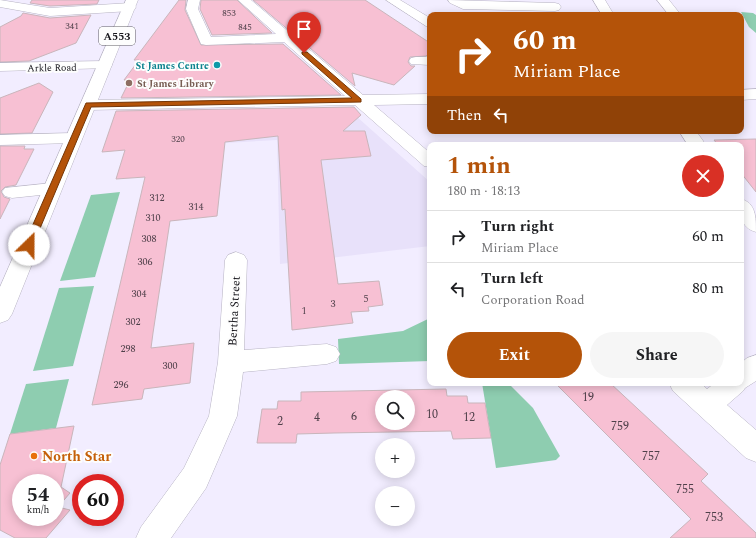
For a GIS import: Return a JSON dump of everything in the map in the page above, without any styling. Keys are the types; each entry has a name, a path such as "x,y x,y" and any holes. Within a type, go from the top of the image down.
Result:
{"street":[{"path":"194,0 192,9 206,41 288,38"},
{"path":"244,0 427,159"},
{"path":"392,0 427,21"},
{"path":"454,0 463,5 555,8"},
{"path":"599,0 606,12"},
{"path":"663,0 673,12"},
{"path":"0,3 50,12 131,3"},
{"name":"A553","path":"0,314 131,3"},
{"name":"Arkle Road","path":"0,67 105,65"},
{"path":"744,94 756,94"},
{"path":"88,105 427,99"},
{"path":"0,140 73,138"},
{"path":"12,192 52,189"},
{"path":"744,209 756,225"},
{"name":"Bertha Street","path":"152,538 195,478 222,416 231,362 236,260"},
{"name":"Bertha Street","path":"231,362 327,354"},
{"path":"744,376 756,366"},
{"path":"685,386 756,448"},
{"path":"707,405 730,386"}],"shaded area":[{"path":"347,108 427,179 427,246 280,264 277,140 226,143 229,111"}],"green space":[{"path":"744,12 753,13 756,15 756,33 749,27 744,18"},
{"path":"120,192 95,277 60,281 91,195"},
{"path":"94,286 73,366 33,371 59,288"},
{"path":"427,319 427,361 339,364 338,339 403,331"},
{"path":"69,379 56,428 10,434 26,384"},
{"path":"482,386 511,386 533,408 560,456 556,460 496,468"}],"building":[{"path":"32,0 99,0 97,4 50,6 30,3"},
{"name":"St James Centre","path":"179,0 186,0 185,10 201,45 283,44 341,95 121,98 130,80 124,80 139,60 134,60"},
{"path":"201,0 237,0 272,33 212,35 200,9"},
{"path":"253,0 365,0 427,41 427,55 410,57 408,62 411,66 415,66 394,85 352,73 355,86"},
{"path":"23,13 50,18 91,15 76,43 29,61 0,62 0,27 21,16"},
{"path":"39,83 53,92 32,133 0,134 0,98"},
{"path":"354,107 361,115 343,131 365,131 371,156 321,160 338,284 379,281 383,305 368,307 369,311 351,312 353,323 292,330 285,209 282,210 278,136 225,142 217,216 170,221 153,333 151,348 194,343 190,383 144,389 142,399 92,405 145,177 116,179 125,150 102,152 116,111"},
{"path":"756,139 756,192 744,177 744,142 716,142 714,140"},
{"path":"0,146 25,146 24,149 34,149 16,185 5,187 1,191 4,197 10,199 0,219"},
{"path":"558,386 613,386 708,474 701,481 756,533 756,538 670,538 691,519"},
{"path":"446,389 447,396 467,396 468,403 485,403 491,438 453,439 451,431 334,433 297,434 296,443 257,443 262,409 277,409 278,401 301,401 301,392 375,390 375,430 415,430 415,390 398,390"},
{"path":"74,426 64,474 12,474 12,526 56,526 46,538 15,538 0,530 0,465 10,434"},
{"path":"64,489 70,493 64,500"},
{"path":"64,508 70,510 64,517"}],"place":[{"name":"St James Centre","path":"217,65"},
{"name":"St James Library","path":"129,83"},
{"name":"North Star","path":"34,456"}],"route":[{"path":"29,245 88,105 358,100 304,53"}]}
